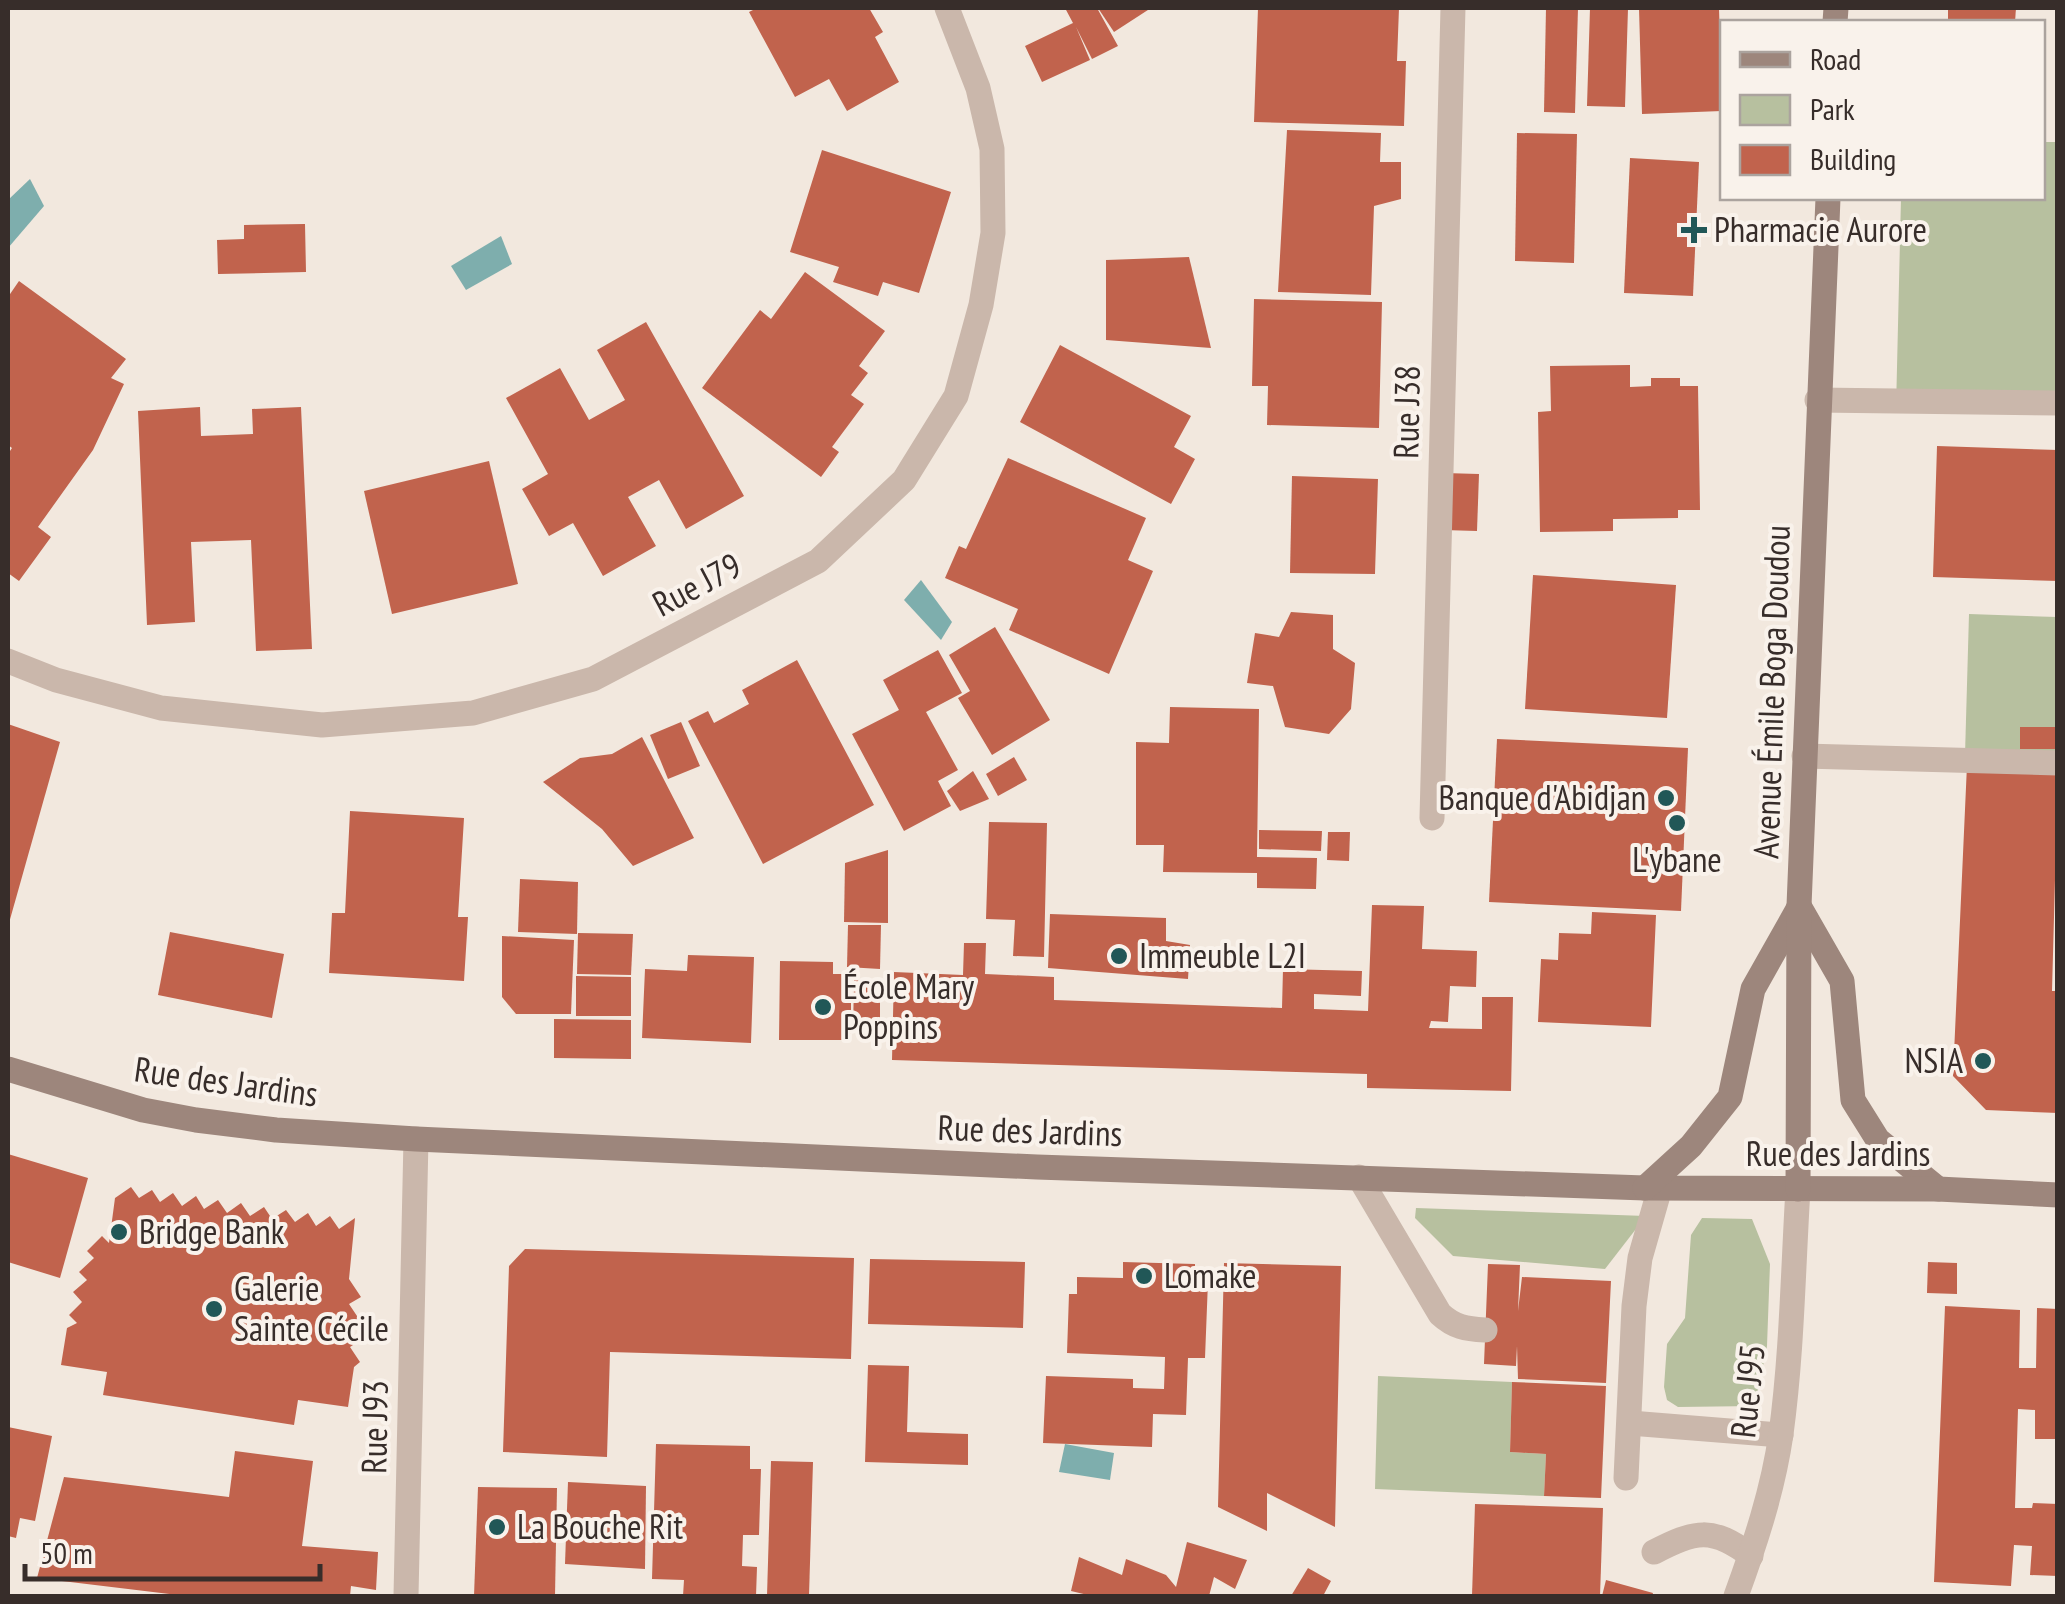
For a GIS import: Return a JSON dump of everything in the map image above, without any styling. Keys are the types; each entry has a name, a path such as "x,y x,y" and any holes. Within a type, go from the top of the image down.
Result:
{"main road":[{"name":"Avenue Émile Boga Doudou","path":"1798,1189 1799,906 1828,200"},
{"path":"1652,1188 1730,1096 1753,989 1799,906"},
{"path":"1799,906 1842,980 1853,1100 1878,1140 1938,1189"},
{"name":"Rue des Jardins","path":"8,1070 144,1110 276,1130 998,1165 1652,1188 1938,1189 2058,1195"}],"street":[{"name":"Rue J79","path":"8,661 56,680 161,708 196,712 322,725 472,712 593,680 818,561 904,480 956,396 981,305 993,233 992,150 978,88 947,8"},
{"name":"Rue J38","path":"1432,818 1453,8"},
{"path":"1817,400 2058,403"},
{"path":"1804,756 2058,763"},
{"name":"Rue J93","path":"406,1596 416,1138"},
{"path":"1359,1178 1440,1314 1465,1329 1485,1330"},
{"path":"1626,1478 1630,1424 1621,1336 1652,1188"},
{"name":"Rue J95","path":"1736,1596 1769,1496 1780,1435 1790,1348 1798,1189"},
{"path":"1630,1424 1780,1435"},
{"path":"1654,1552 1689,1534 1700,1534 1734,1543 1751,1556"}],"green space":[{"path":"2045,142 2057,142 2057,414 1896,410 1901,200 2045,200"},
{"path":"1969,614 2057,617 2057,758 1965,755"},
{"path":"1416,1208 1646,1216 1605,1269 1453,1256 1415,1218"},
{"path":"1702,1218 1752,1219 1770,1264 1767,1346 1755,1406 1678,1407 1667,1400 1667,1344 1685,1318 1691,1235"},
{"path":"1378,1376 1512,1382 1510,1452 1546,1454 1544,1496 1375,1489"}],"water":[{"path":"30,179 44,206 8,248 8,200"},
{"path":"501,236 512,264 466,290 451,266"},
{"path":"921,580 952,622 941,640 904,600"},
{"path":"1065,1444 1114,1453 1110,1480 1059,1472"}],"building":[{"path":"757,8 869,8 883,32 875,37 899,82 847,111 829,79 795,97 749,12"},
{"path":"1065,8 1097,8 1118,46 1092,59 1076,27 1090,60 1042,82 1025,46 1073,23"},
{"path":"1098,8 1151,8 1114,32"},
{"path":"1258,8 1399,8 1397,61 1406,61 1404,126 1254,122"},
{"path":"1546,8 1578,8 1575,113 1544,112"},
{"path":"1590,8 1628,8 1625,107 1587,106"},
{"path":"1639,8 1719,8 1720,111 1642,114"},
{"path":"1948,8 2016,8 2015,20 1948,20"},
{"path":"1287,130 1381,133 1380,162 1401,162 1401,199 1374,206 1371,295 1278,292"},
{"path":"1517,133 1577,134 1574,263 1515,261"},
{"path":"822,150 951,192 919,293 883,282 878,296 833,282 839,267 790,252"},
{"path":"1630,158 1699,162 1693,296 1624,293"},
{"path":"305,224 306,272 218,274 217,240 244,239 244,225"},
{"path":"1189,257 1211,348 1106,340 1106,260"},
{"path":"805,272 885,331 859,366 868,373 851,395 864,404 832,447 839,452 821,477 702,388 760,310 771,319"},
{"path":"19,281 126,359 111,378 124,384 93,450 38,527 51,537 19,581 8,573 8,454 12,448 8,445 8,297"},
{"path":"1254,299 1382,302 1379,428 1267,425 1268,386 1252,386"},
{"path":"646,322 744,496 686,529 659,480 628,497 656,546 603,576 573,523 549,536 522,489 548,474 506,398 560,368 589,420 625,400 597,350"},
{"path":"1060,345 1191,416 1174,447 1195,459 1171,504 1020,422"},
{"path":"1630,365 1630,387 1651,386 1651,378 1680,378 1680,386 1698,386 1700,510 1678,510 1678,518 1613,519 1613,531 1540,532 1538,412 1551,411 1550,366"},
{"path":"200,407 201,436 253,434 252,409 301,407 312,649 256,651 251,540 191,542 195,622 147,625 138,411"},
{"path":"1937,446 2058,450 2058,581 1933,577"},
{"path":"1008,458 1146,518 1128,560 1153,571 1109,674 1009,630 1018,609 945,578 959,546 966,549"},
{"path":"489,461 518,584 392,614 364,491"},
{"path":"1444,473 1479,474 1477,531 1443,530"},
{"path":"1292,476 1378,479 1375,574 1290,573"},
{"path":"1533,575 1676,585 1667,718 1525,709"},
{"path":"1291,612 1333,615 1333,649 1355,663 1351,709 1329,734 1285,727 1273,686 1247,683 1255,633 1279,637"},
{"path":"995,627 1050,720 992,755 958,698 970,691 949,655"},
{"path":"938,650 962,693 926,712 958,770 938,781 951,806 904,831 852,734 899,710 883,680"},
{"path":"797,660 874,805 763,864 688,721 708,711 714,723 749,704 742,690"},
{"path":"1170,707 1259,709 1257,857 1317,858 1316,889 1257,888 1257,873 1163,872 1164,845 1136,845 1136,742 1169,743"},
{"path":"681,722 700,766 668,779 650,735"},
{"path":"8,724 60,742 9,923 8,923"},
{"path":"2020,727 2058,727 2058,749 2020,749"},
{"path":"642,737 694,838 633,866 602,829 543,782 580,758 612,754"},
{"path":"1497,739 1688,748 1681,911 1489,902"},
{"path":"1014,757 1027,780 998,796 986,774"},
{"path":"1967,765 2058,769 2052,991 2058,991 2058,1113 1986,1110 1953,1076"},
{"path":"973,771 989,799 960,811 947,791"},
{"path":"350,811 464,818 458,917 468,917 464,981 329,973 332,913 345,913"},
{"path":"989,822 1047,823 1044,957 1013,956 1015,920 986,919"},
{"path":"1259,830 1322,831 1321,851 1259,849"},
{"path":"1328,832 1350,832 1349,861 1327,860"},
{"path":"888,850 888,923 844,922 845,863"},
{"path":"520,879 578,882 577,934 518,932"},
{"path":"1372,905 1424,906 1422,949 1477,951 1476,987 1450,986 1448,1022 1431,1021 1429,1028 1482,1029 1482,997 1513,997 1511,1091 1367,1088 1367,1074 892,1060 894,972 963,975 964,943 986,943 985,974 1054,977 1054,1000 1282,1008 1283,969 1362,971 1361,996 1314,994 1314,1009 1368,1011"},
{"path":"1592,912 1656,915 1651,1027 1538,1022 1541,959 1558,960 1559,933 1591,934"},
{"name":"Immeuble L2I","path":"1050,914 1166,918 1166,941 1190,945 1188,979 1048,968"},
{"path":"848,925 881,925 880,969 847,967"},
{"path":"170,932 284,954 272,1018 158,995"},
{"path":"578,933 633,934 631,975 577,974"},
{"path":"502,936 574,940 571,1014 516,1014 502,997"},
{"path":"688,955 754,957 751,1043 642,1038 645,969 687,971"},
{"path":"780,961 833,962 833,974 851,974 851,1040 779,1040"},
{"path":"576,976 631,977 631,1016 576,1016"},
{"path":"880,979 880,1032 853,1032 854,980"},
{"path":"554,1019 631,1020 631,1059 554,1058"},
{"path":"8,1154 88,1178 60,1278 8,1262"},
{"name":"Galerie Sainte Cécile","path":"131,1187 139,1198 152,1190 160,1202 173,1193 182,1206 196,1196 204,1209 218,1200 227,1213 241,1203 250,1216 264,1207 272,1219 286,1210 295,1222 308,1213 316,1226 330,1216 339,1229 355,1218 349,1279 361,1297 349,1304 359,1319 348,1326 359,1341 350,1347 360,1362 354,1367 348,1407 298,1400 294,1425 103,1395 107,1372 61,1365 67,1328 77,1323 69,1315 82,1302 73,1292 87,1280 79,1272 94,1258 87,1251 102,1236 109,1243 115,1198"},
{"path":"525,1249 854,1258 851,1359 610,1352 607,1457 503,1452 509,1266"},
{"path":"870,1259 1025,1262 1023,1328 868,1324"},
{"path":"1123,1262 1195,1264 1195,1280 1208,1281 1205,1358 1188,1358 1186,1415 1153,1414 1152,1447 1043,1443 1046,1376 1133,1379 1133,1388 1164,1389 1165,1357 1067,1353 1069,1294 1077,1294 1077,1277 1123,1278"},
{"path":"1928,1262 1957,1263 1957,1294 1927,1293"},
{"path":"1224,1263 1341,1266 1335,1527 1267,1493 1267,1531 1218,1507"},
{"path":"1488,1264 1520,1265 1518,1311 1522,1277 1611,1281 1606,1383 1518,1379 1517,1346 1516,1366 1484,1364"},
{"path":"1945,1306 2020,1310 2019,1368 2036,1368 2037,1308 2058,1309 2058,1439 2035,1439 2035,1410 2018,1409 2015,1508 2032,1508 2033,1503 2058,1504 2058,1576 2030,1575 2032,1546 2014,1545 2011,1586 1934,1582"},
{"path":"868,1365 909,1366 907,1432 968,1434 968,1465 865,1462"},
{"path":"1512,1382 1606,1386 1601,1498 1544,1496 1546,1454 1510,1452"},
{"path":"8,1427 52,1436 35,1521 20,1518 16,1538 8,1536"},
{"path":"656,1444 750,1446 750,1469 761,1469 759,1535 743,1535 742,1566 757,1567 756,1596 683,1596 684,1580 652,1579"},
{"path":"235,1451 313,1461 302,1546 378,1552 376,1590 351,1586 350,1596 186,1596 37,1578 64,1477 229,1497"},
{"path":"771,1461 813,1462 809,1596 767,1596"},
{"path":"568,1482 646,1486 645,1569 565,1564"},
{"path":"478,1487 557,1488 555,1596 474,1596"},
{"path":"1475,1504 1603,1508 1600,1596 1472,1596"},
{"path":"1187,1542 1247,1560 1235,1589 1214,1577 1209,1596 1092,1596 1071,1591 1079,1557 1122,1575 1126,1559 1166,1575 1176,1587"},
{"path":"1308,1568 1331,1581 1323,1596 1291,1596"},
{"path":"1606,1580 1653,1593 1602,1596"}],"place":[{"name":"Pharmacie Aurore","path":"1694,230"},
{"name":"Banque d'Abidjan","path":"1666,798"},
{"name":"L'ybane","path":"1677,823"},
{"name":"Immeuble L2I","path":"1119,956"},
{"name":"École Mary Poppins","path":"823,1007"},
{"name":"NSIA","path":"1983,1061"},
{"name":"Bridge Bank","path":"119,1232"},
{"name":"Lomake","path":"1144,1276"},
{"name":"Galerie Sainte Cécile","path":"214,1309"},
{"name":"La Bouche Rit","path":"497,1527"}]}
